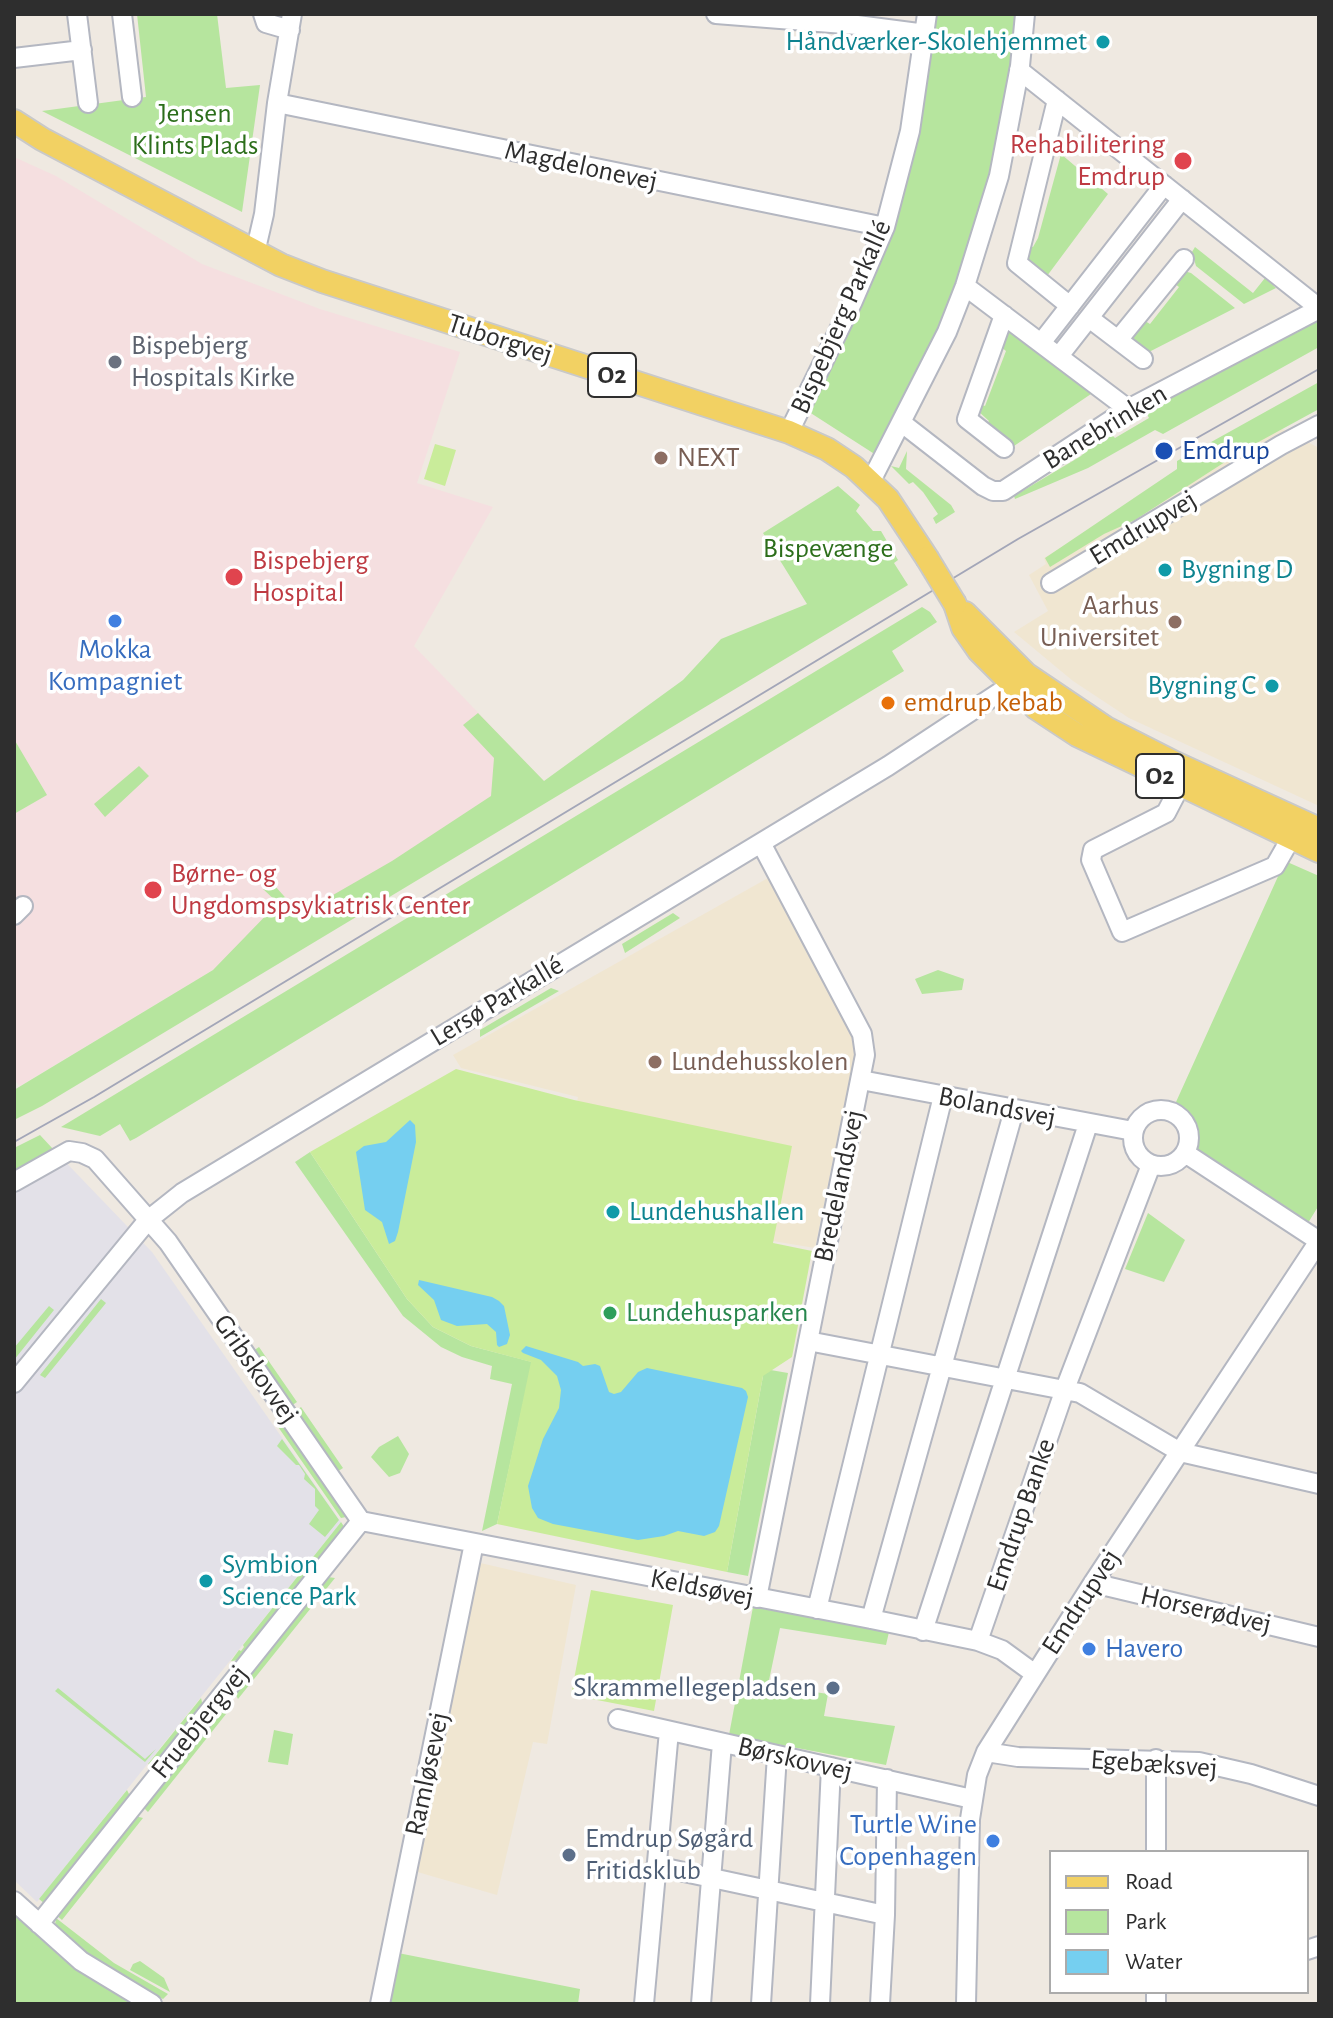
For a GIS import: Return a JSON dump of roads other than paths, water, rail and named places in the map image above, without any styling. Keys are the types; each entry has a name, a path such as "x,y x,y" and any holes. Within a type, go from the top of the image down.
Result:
{"main road":[{"name":"Tuborgvej","path":"14,121 255,253 322,281 789,432 827,449 871,481 902,518 955,604 1019,680 1036,708 1077,735 1319,851"},
{"name":"Tuborgvej","path":"14,131 42,139"},
{"name":"Tuborgvej","path":"1019,680 1175,763 1319,829"}],"street":[{"path":"77,14 88,103"},
{"path":"122,14 132,97"},
{"path":"255,253 264,214 277,103 291,22 266,23 263,14"},
{"path":"716,14 857,25 926,34"},
{"name":"Bispebjerg Parkallé","path":"789,432 849,310 885,227 910,131 927,14"},
{"path":"871,481 947,332 965,286 999,176 1019,70 1025,14"},
{"path":"14,58 82,50"},
{"path":"1019,70 1319,309"},
{"path":"1057,100 1017,263 1070,306"},
{"name":"Magdelonevej","path":"277,103 885,227"},
{"path":"1041,343 1164,185"},
{"path":"1059,356 1182,199"},
{"path":"1118,340 1184,259"},
{"path":"965,286 1128,409"},
{"name":"Banebrinken","path":"902,423 983,486 993,491 1003,491 1128,409 1319,309"},
{"path":"1004,315 967,419 1004,448"},
{"path":"1089,318 1143,359"},
{"name":"Emdrupvej","path":"1051,583 1319,425"},
{"name":"Lersø Parkallé","path":"14,1383 148,1220 182,1193 888,766 1019,680"},
{"path":"1180,786 1166,813 1093,850 1091,860 1122,932 1275,866 1291,838"},
{"name":"Bredelandsvej","path":"757,1598 865,1055 862,1034 761,843"},
{"name":"Bolandsvej","path":"861,1080 1133,1131"},
{"path":"817,1609 943,1096"},
{"path":"871,1619 1014,1110"},
{"path":"1154,1110 1174,1112 1181,1118 1189,1135 1185,1153 1170,1165 1151,1165 1135,1152 1133,1131 1144,1114 1154,1110"},
{"name":"Emdrup Banke","path":"923,1631 1088,1124"},
{"name":"Gribskovvej","path":"14,1182 69,1151 95,1159 175,1252 361,1521"},
{"path":"1185,1153 1319,1241"},
{"name":"Emdrup Banke","path":"978,1641 1065,1389 1151,1165"},
{"name":"Emdrupvej","path":"966,2004 972,1799 986,1752 1093,1583 1319,1241"},
{"path":"808,1341 1080,1393 1180,1452 1319,1484"},
{"name":"Keldsøvej","path":"361,1521 978,1641 1002,1650 1035,1674"},
{"name":"Fruebjergvej","path":"39,1924 361,1521"},
{"name":"Ramløsevej","path":"380,2004 474,1543"},
{"name":"Horserødvej","path":"1093,1583 1319,1637"},
{"name":"Børskovvej","path":"618,1719 972,1799"},
{"path":"645,2004 669,1731"},
{"path":"701,2004 722,1743"},
{"name":"Egebæksvej","path":"986,1752 1018,1757 1199,1762 1251,1774 1319,1796"},
{"path":"761,2004 777,1755"},
{"path":"1156,1759 1156,1850"},
{"path":"820,2004 831,1767"},
{"path":"880,2004 887,1779"},
{"path":"656,1866 885,1915"},
{"path":"14,1901 81,1961 152,2004"}],"water":[{"path":"410,1120 415,1125 416,1142 398,1232 395,1241 389,1244 382,1222 365,1210 356,1152 364,1146 386,1142"},
{"path":"419,1280 499,1301 504,1306 510,1335 507,1344 497,1345 496,1332 487,1324 457,1326 441,1320 434,1300 418,1285"},
{"path":"526,1346 583,1366 600,1366 609,1392 614,1394 621,1392 638,1372 647,1368 746,1391 748,1397 719,1526 715,1532 704,1536 678,1531 638,1540 553,1524 538,1518 532,1508 528,1486 543,1439 559,1408 561,1390 557,1376 541,1360 521,1351"}],"tram line":[{"path":"14,1142 94,1097 1018,539 1319,369"}],"place":[{"name":"Håndværker-Skolehjemmet","path":"1103,42"},
{"name":"Rehabilitering Emdrup","path":"1183,161"},
{"name":"Bispebjerg Hospitals Kirke","path":"115,362"},
{"name":"Emdrup","path":"1164,451"},
{"name":"NEXT","path":"661,458"},
{"name":"Bygning D","path":"1165,570"},
{"name":"Bispebjerg Hospital","path":"234,577"},
{"name":"Mokka Kompagniet","path":"115,621"},
{"name":"Aarhus Universitet","path":"1175,622"},
{"name":"Bygning C","path":"1272,686"},
{"name":"emdrup kebab","path":"888,703"},
{"name":"Børne- og Ungdomspsykiatrisk Center","path":"153,890"},
{"name":"Lundehusskolen","path":"655,1062"},
{"name":"Lundehushallen","path":"613,1212"},
{"name":"Lundehusparken","path":"610,1313"},
{"name":"Symbion Science Park","path":"206,1581"},
{"name":"Havero","path":"1089,1649"},
{"name":"Skrammellegepladsen","path":"833,1688"},
{"name":"Turtle Wine Copenhagen","path":"993,1841"},
{"name":"Emdrup Søgård Fritidsklub","path":"569,1855"}],"park label":[{"name":"Jensen Klints Plads","path":"195,130"},
{"name":"Bispevænge","path":"828,549"}]}
